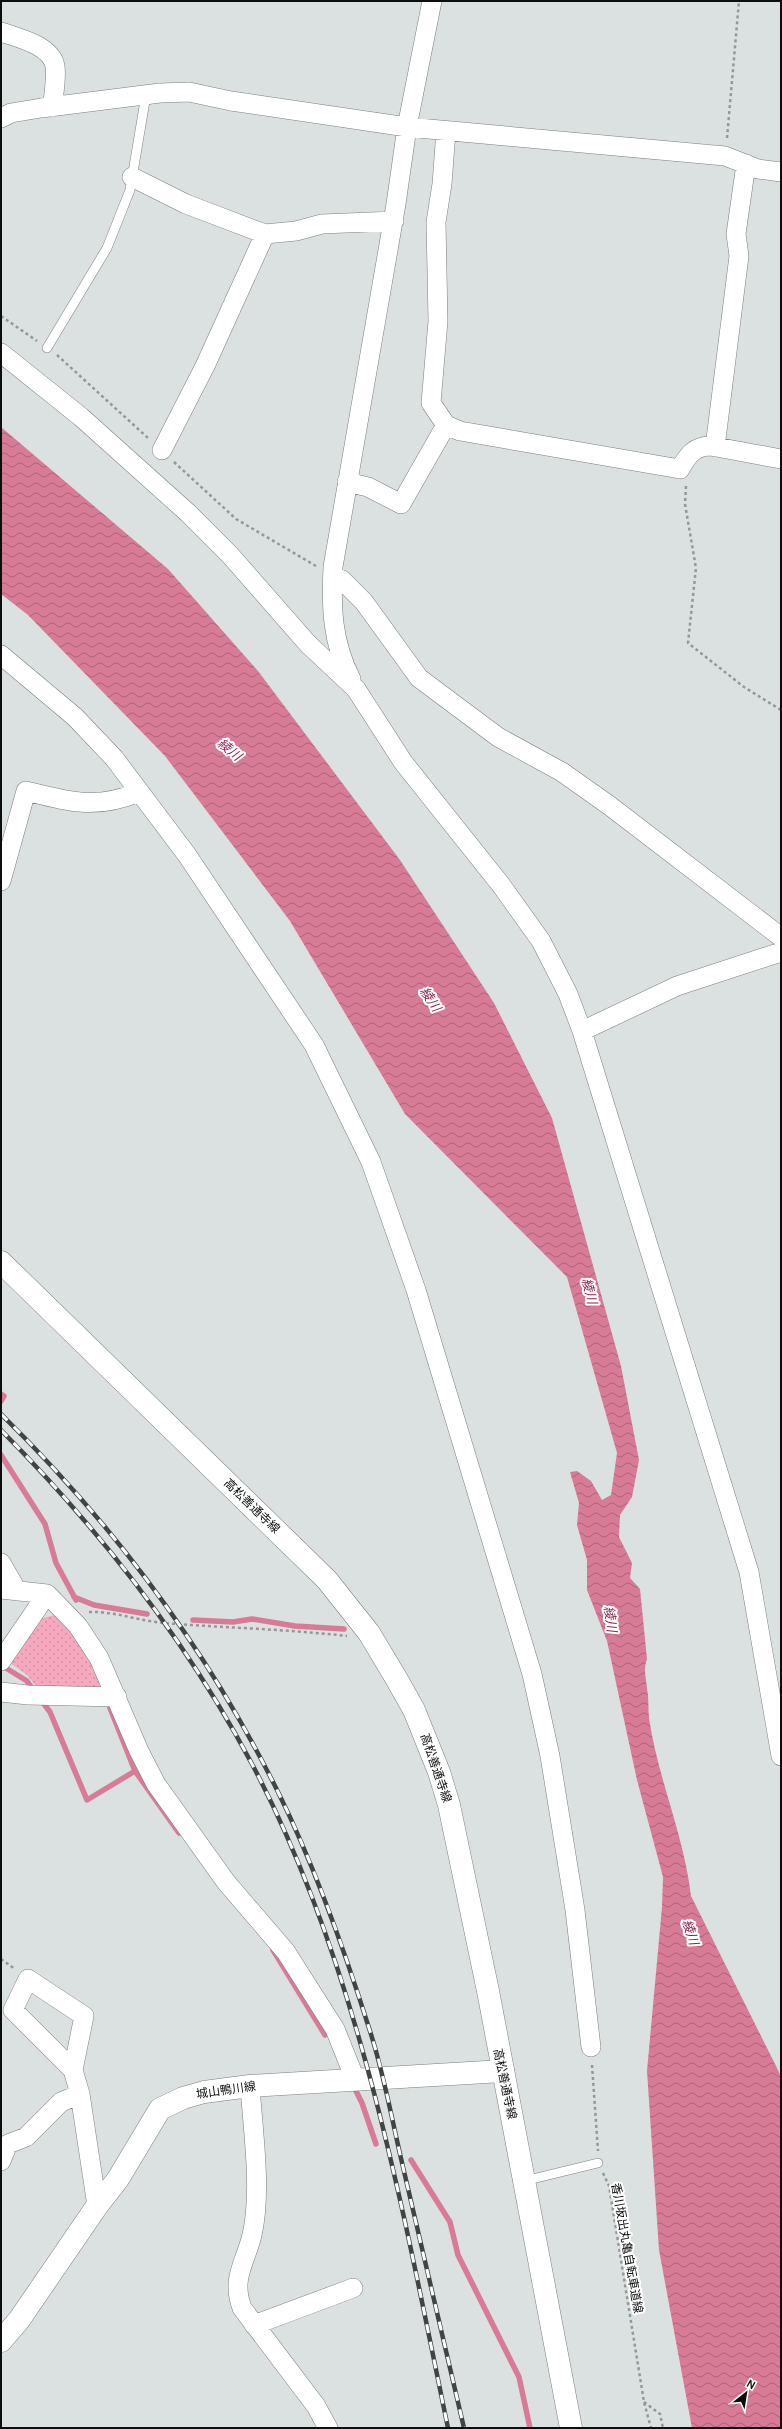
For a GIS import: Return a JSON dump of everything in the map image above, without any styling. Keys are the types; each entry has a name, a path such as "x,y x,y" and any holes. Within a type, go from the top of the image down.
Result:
{"main road":[{"name":"高松善通寺線","path":"1,1262 322,1574 369,1633 414,1710 439,1772 457,1846 503,2071 571,2428"},
{"name":"城山鴨川線","path":"1,2341 23,2314 97,2206 118,2180 160,2110 183,2098 204,2092 250,2086 355,2079 392,2079 503,2071"}],"street":[{"path":"432,1 407,127 394,221 347,482 333,576 333,627 338,650 356,689 403,762 501,885 541,941 568,994 582,1031 749,1572 781,1756"},
{"path":"1,32 27,41 47,52 55,65 53,107"},
{"path":"1,118 11,113 53,107 146,95 189,92 231,101 407,127 726,156 746,164 781,172"},
{"path":"446,131 442,184 436,222 438,321 431,403 446,425 460,432 680,469 690,452 701,446 715,447 781,459"},
{"path":"715,447 739,256 736,234 746,164"},
{"path":"132,177 186,204 264,234 296,231 322,224 394,221"},
{"path":"162,450 205,366 264,234"},
{"path":"1,353 81,417 188,513 230,555 308,644 356,689"},
{"path":"347,482 368,487 401,504 446,425"},
{"path":"333,576 342,580 364,602 419,678 498,737 562,772 610,806 781,937"},
{"path":"1,655 76,717 114,758 187,855 314,1045 374,1170 416,1290 532,1674 550,1756 572,1895 590,2047"},
{"path":"1,881 26,791 81,804 118,801 139,792"},
{"path":"582,1031 677,986 781,952"},
{"path":"1,1563 9,1590 47,1594 67,1612 78,1626 98,1658 117,1697 139,1751 156,1784 226,1882 286,1952 335,2029 355,2079"},
{"path":"1,1660 47,1594"},
{"path":"1,1692 36,1696 117,1697"},
{"path":"73,2070 13,2010 28,1979 84,2016 73,2070 80,2094 97,2206"},
{"path":"250,2086 256,2210 252,2236 238,2278 237,2293 242,2308 316,2406 328,2428"},
{"path":"1,2161 8,2144 26,2137 61,2102 80,2094"},
{"path":"254,2325 353,2288"}],"lane":[{"path":"47,348 107,248 130,190 146,95"},
{"path":"524,2180 598,2163"}],"path":[{"path":"726,156 739,1"},
{"path":"680,469 686,480 685,504 696,568 688,643 744,687 781,710"},
{"path":"67,1612 98,1612 157,1622 260,1627 348,1636 369,1633"},
{"name":"香川坂出丸亀自転車道線","path":"590,2047 598,2163 608,2186 644,2402 651,2428"},
{"path":"644,2402 660,2414 663,2428"}],"shaded area":[{"path":"55,1615 91,1654 101,1690 39,1690 27,1675 10,1663 38,1619"}],"water":[{"name":"綾川","path":"1,427 168,569 258,671 400,860 494,1003 552,1118 621,1366 639,1460 632,1497 620,1515 619,1537 632,1563 630,1578 640,1589 647,1659 645,1670 649,1718 658,1763 683,1851 691,1896 781,2076 781,2428 692,2428 659,2250 647,2071 662,1907 663,1877 637,1780 607,1641 587,1590 587,1560 577,1525 579,1503 570,1472 577,1471 591,1481 602,1500 611,1495 617,1453 567,1277 405,1114 290,921 165,756 28,615 1,594"}],"waterway":[{"path":"1,1394 4,1396 1,1401"},
{"path":"1,1455 45,1524 56,1563 76,1600"},
{"path":"74,1597 94,1605 147,1614"},
{"path":"193,1620 233,1622 252,1619 295,1626 344,1629"},
{"path":"1,1665 27,1681 34,1691"},
{"path":"41,1700 50,1712 87,1800 135,1771"},
{"path":"110,1708 135,1771 179,1833"},
{"path":"273,1950 325,2035"},
{"path":"354,2087 362,2103 376,2144"},
{"path":"411,2160 450,2222 458,2255 519,2377 530,2428"}],"railway":[{"path":"1,1414 43,1456 82,1500 156,1592 222,1690 252,1741 292,1822 317,1880 350,1969 374,2045 464,2428"},
{"path":"1,1430 38,1468 107,1547 170,1630 226,1718 252,1764 289,1841 321,1922 349,2004 373,2088 413,2259 448,2428"}]}
